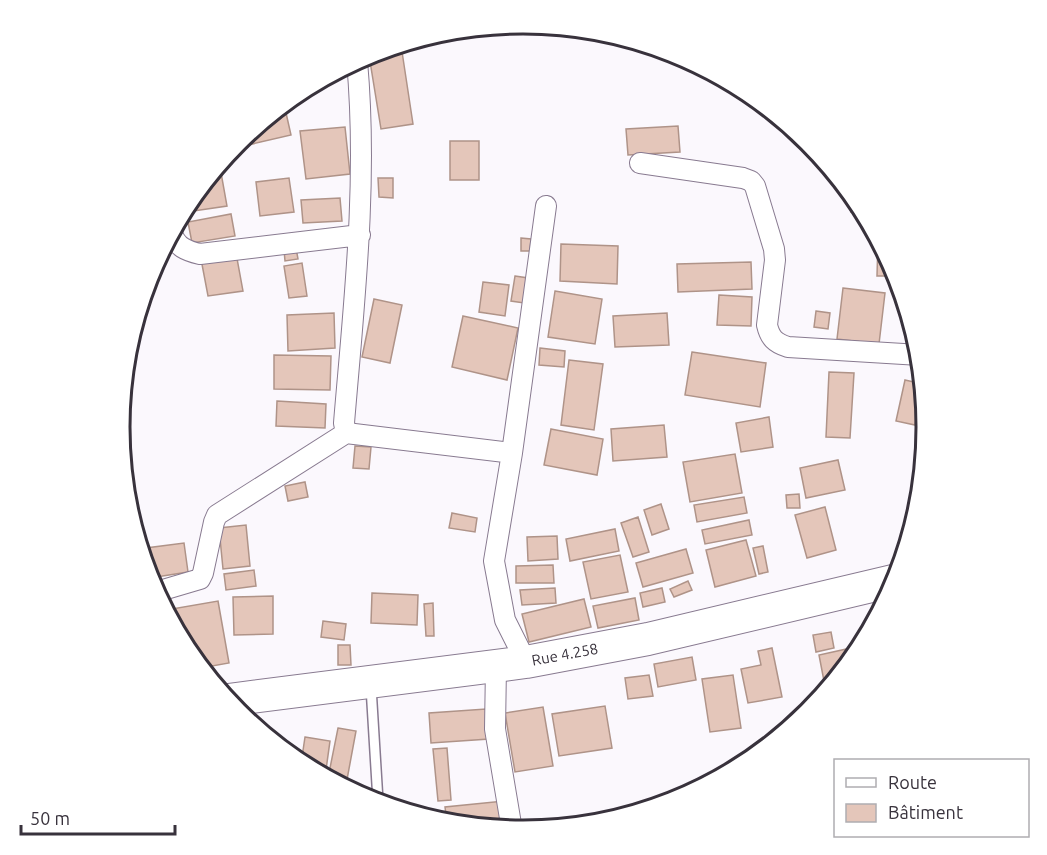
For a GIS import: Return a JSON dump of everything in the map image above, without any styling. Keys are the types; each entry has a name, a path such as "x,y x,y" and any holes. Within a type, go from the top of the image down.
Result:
{"highway":[{"name":"Rue 4.258","path":"240,699 511,664 648,639 885,583"}],"street":[{"path":"346,433 344,423 360,236 357,71"},
{"path":"640,163 743,178 751,181 755,186 774,249 775,260 767,325 770,335 777,344 788,347 910,354"},
{"path":"510,820 495,729 511,664 494,561 512,453 546,206"},
{"path":"177,243 188,251 200,254 360,236"},
{"path":"165,589 200,579 217,515 346,433 512,453"}],"lane":[{"path":"370,682 377,793"}],"building":[{"path":"402,54 413,124 381,129 371,65"},
{"path":"286,114 291,135 252,144"},
{"path":"678,126 680,152 628,155 626,129"},
{"path":"345,127 350,174 306,179 300,131"},
{"path":"450,141 479,141 479,180 450,180"},
{"path":"222,176 227,206 196,211"},
{"path":"289,178 294,212 260,216 256,182"},
{"path":"378,178 393,178 393,198 379,197"},
{"path":"340,198 342,221 303,223 301,200"},
{"path":"231,214 235,236 192,243 189,222"},
{"path":"521,238 531,239 530,251 521,251"},
{"path":"561,244 618,246 617,284 560,281"},
{"path":"296,248 298,259 285,261 284,250"},
{"path":"236,253 243,291 208,296 201,259"},
{"path":"878,257 887,276 877,276"},
{"path":"751,262 752,289 678,292 677,264"},
{"path":"302,263 307,296 289,298 284,266"},
{"path":"515,276 528,278 524,303 511,301"},
{"path":"483,282 509,285 505,316 479,312"},
{"path":"843,288 885,293 879,344 837,339"},
{"path":"555,291 602,299 595,344 548,337"},
{"path":"719,295 752,297 751,326 717,325"},
{"path":"374,299 402,305 390,363 362,357"},
{"path":"816,311 830,313 828,329 814,327"},
{"path":"334,313 335,348 288,351 287,315"},
{"path":"667,313 669,345 615,347 613,316"},
{"path":"463,316 518,328 507,380 452,367"},
{"path":"540,348 565,351 564,367 539,365"},
{"path":"692,352 766,363 760,407 685,395"},
{"path":"274,355 331,356 330,390 274,389"},
{"path":"569,360 603,364 594,430 561,425"},
{"path":"829,372 854,373 850,438 826,437"},
{"path":"905,380 914,382 915,425 896,421"},
{"path":"277,401 326,404 325,428 276,426"},
{"path":"769,417 773,447 741,452 736,423"},
{"path":"664,425 667,457 613,461 611,429"},
{"path":"551,429 603,439 597,475 544,465"},
{"path":"355,446 371,447 369,469 353,468"},
{"path":"735,454 742,493 690,502 683,462"},
{"path":"838,460 845,490 806,498 800,468"},
{"path":"305,482 308,497 288,501 285,486"},
{"path":"799,494 800,508 787,508 786,495"},
{"path":"744,497 747,513 697,522 694,505"},
{"path":"661,504 669,529 652,535 644,510"},
{"path":"825,507 836,550 807,558 795,515"},
{"path":"452,513 477,518 475,532 449,528"},
{"path":"638,517 649,552 633,557 621,523"},
{"path":"749,520 752,535 705,544 702,530"},
{"path":"246,525 250,566 223,569 219,528"},
{"path":"615,529 619,551 570,561 566,539"},
{"path":"557,536 558,559 528,561 527,537"},
{"path":"746,540 756,576 715,587 706,550"},
{"path":"184,543 188,572 159,577 149,548"},
{"path":"763,546 768,572 759,574 753,548"},
{"path":"686,549 693,573 643,587 636,563"},
{"path":"620,555 628,592 591,599 583,562"},
{"path":"553,565 554,583 516,583 516,566"},
{"path":"254,570 256,586 226,590 224,574"},
{"path":"688,581 692,590 674,597 670,589"},
{"path":"555,588 556,603 522,605 520,590"},
{"path":"662,588 665,602 643,607 640,593"},
{"path":"372,593 418,595 417,625 371,623"},
{"path":"273,596 273,634 234,635 233,597"},
{"path":"635,598 639,620 598,628 593,606"},
{"path":"584,599 591,627 529,642 522,614"},
{"path":"218,601 229,663 211,666 175,608"},
{"path":"433,603 434,636 426,636 424,604"},
{"path":"323,621 346,624 344,640 321,637"},
{"path":"831,632 834,648 816,652 813,635"},
{"path":"338,645 350,645 351,665 338,665"},
{"path":"772,648 782,697 748,703 741,669 761,665 758,651"},
{"path":"848,649 824,681 819,655"},
{"path":"692,657 696,680 658,687 654,664"},
{"path":"649,675 653,696 628,699 625,678"},
{"path":"733,675 741,728 710,732 702,679"},
{"path":"605,706 612,748 559,756 552,714"},
{"path":"543,707 553,766 515,772 505,713"},
{"path":"486,709 489,739 431,743 429,713"},
{"path":"338,728 356,731 347,779 330,769"},
{"path":"305,737 330,741 326,768 303,752"},
{"path":"447,748 451,800 438,801 433,749"},
{"path":"504,801 506,818 491,819 447,813 445,807"}]}
